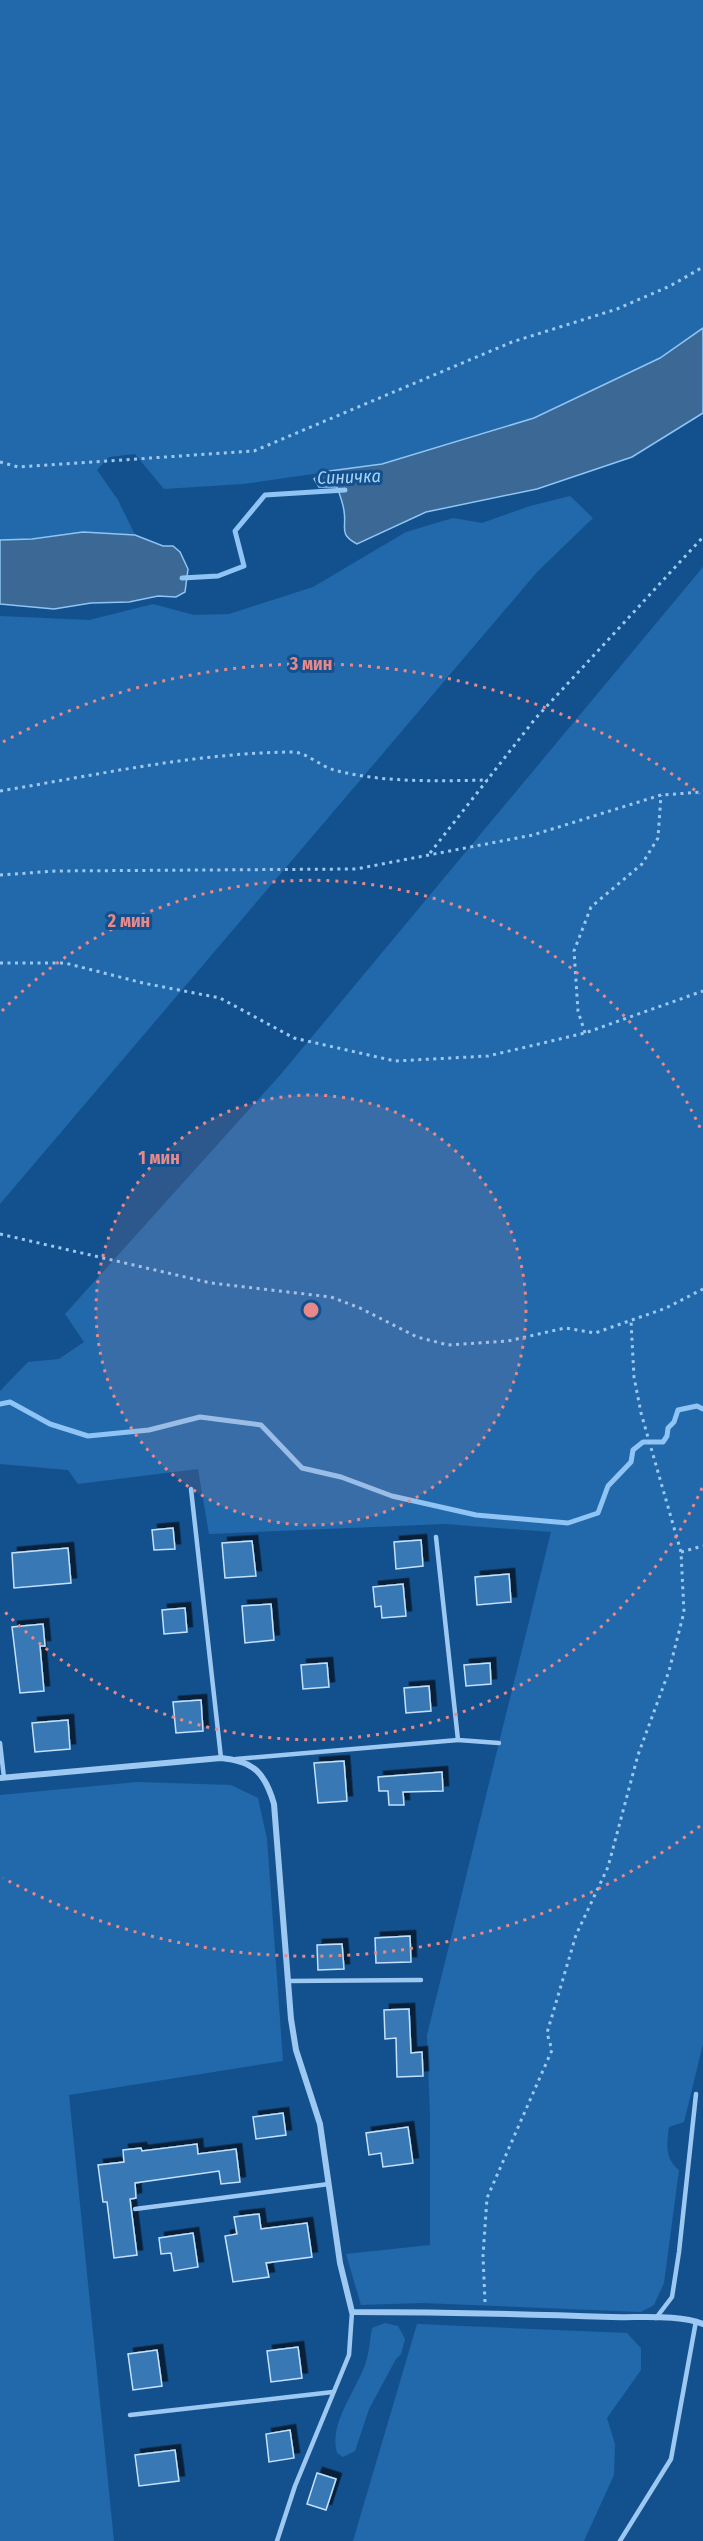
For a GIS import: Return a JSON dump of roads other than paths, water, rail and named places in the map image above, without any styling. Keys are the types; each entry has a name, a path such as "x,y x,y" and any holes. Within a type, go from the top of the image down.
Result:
{"street":[{"path":"2,1778 221,1758 234,1759 254,1766 268,1784 274,1804 288,1981 296,2050 320,2124 339,2263 352,2312 656,2318 696,2321 703,2324"}],"lane":[{"path":"191,1489 221,1758"},
{"path":"436,1537 458,1740"},
{"path":"234,1759 458,1740 499,1743"},
{"path":"0,1743 2,1778"},
{"path":"288,1981 421,1980"},
{"path":"656,2318 672,2297 696,2094"},
{"path":"135,2209 329,2184"},
{"path":"277,2541 296,2486 349,2355 352,2312"},
{"path":"620,2541 671,2459 696,2321"},
{"path":"130,2415 333,2392"}],"water":[{"path":"703,328 703,413 632,457 537,489 426,512 357,544 345,534 344,508 337,487 319,487 314,479 322,472 382,464 534,418 660,358"},
{"path":"83,532 135,535 163,546 173,546 180,552 188,569 185,592 176,597 158,596 129,602 91,603 54,609 0,604 0,540 32,539"}],"waterway":[{"name":"Синичка","path":"182,578 218,576 244,566 235,531 265,495 345,490"},
{"path":"0,1404 10,1402 50,1424 88,1436 149,1430 200,1417 261,1425 302,1468 341,1477 392,1496 476,1515 568,1523 598,1513 608,1486 631,1462 633,1450 643,1442 663,1442 678,1410 697,1406 703,1409"}]}
